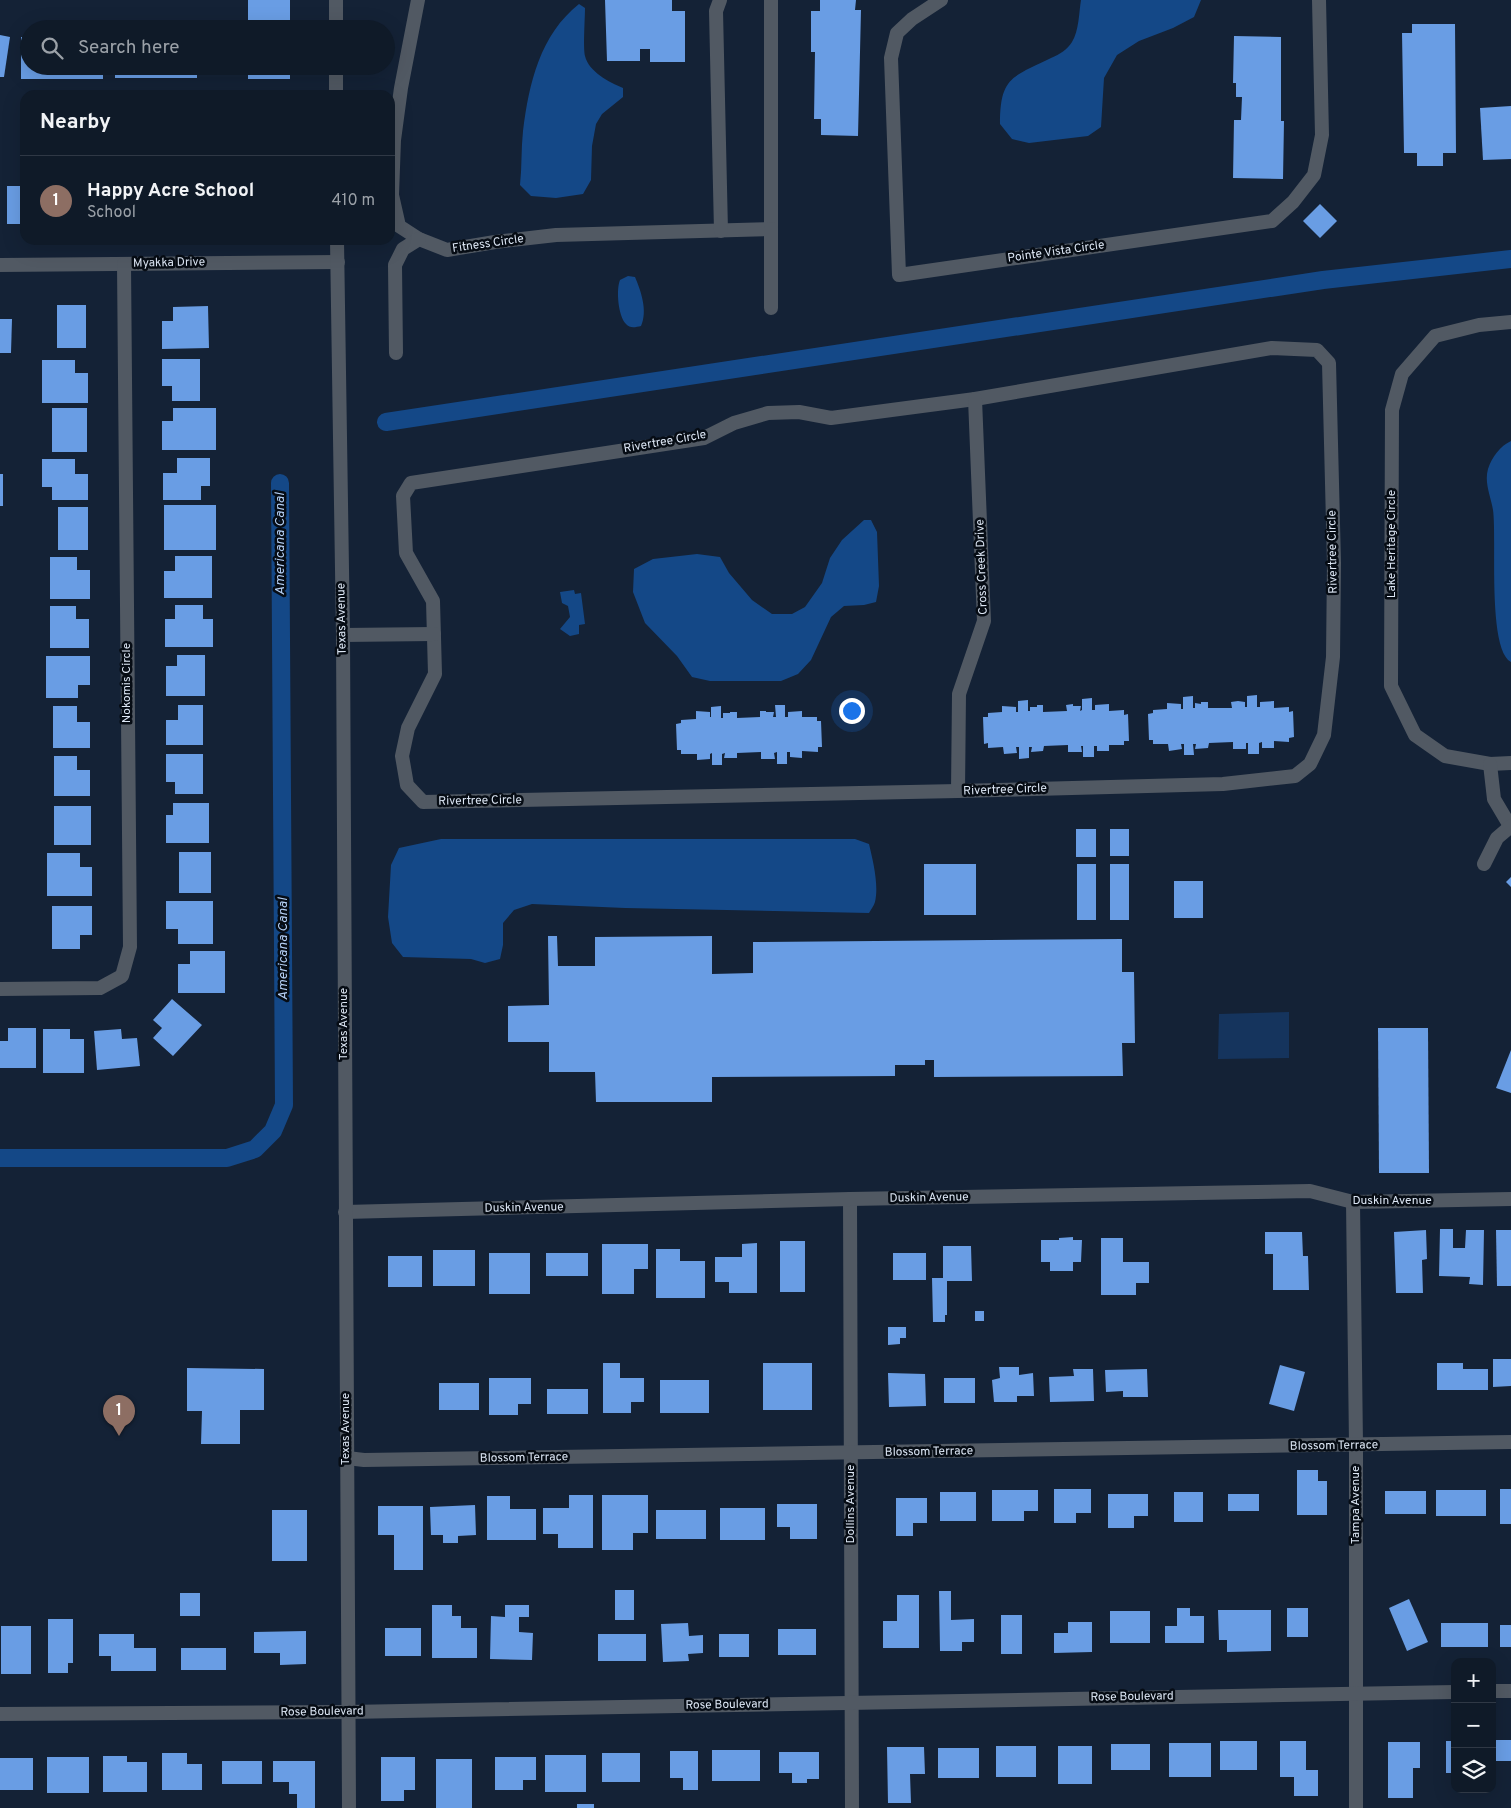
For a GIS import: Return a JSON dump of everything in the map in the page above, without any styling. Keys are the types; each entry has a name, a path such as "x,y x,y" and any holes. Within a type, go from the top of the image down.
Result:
{"street":[{"path":"336,0 336,20"},
{"name":"Fitness Circle","path":"395,133 401,88 418,0"},
{"path":"720,0 716,11 721,231"},
{"path":"771,0 771,308"},
{"name":"Pointe Vista Circle","path":"941,0 912,19 897,33 891,58 899,275 1272,221 1293,202 1314,175 1322,136 1319,0"},
{"path":"336,75 336,90"},
{"name":"Fitness Circle","path":"395,208 399,226 419,239 447,250 556,235 772,229"},
{"path":"396,353 395,265 403,249 419,239"},
{"name":"Texas Avenue","path":"337,245 343,635 349,1808"},
{"name":"Myakka Drive","path":"0,265 338,262"},
{"name":"Nokomis Circle","path":"0,989 100,988 122,976 130,947 124,264"},
{"name":"Lake Heritage Circle","path":"1511,322 1479,325 1434,336 1402,374 1392,410 1391,686 1415,735 1445,756 1490,764 1511,763"},
{"name":"Rivertree Circle","path":"1272,348 1317,350 1329,363 1334,563 1332,657 1324,735 1310,764 1296,776 1224,784 958,792 423,802 407,785 402,756 408,728 435,674 434,634 433,601 406,554 403,496 411,483 704,438 734,423 768,413 799,412 831,418 975,399 1272,348"},
{"name":"Cross Creek Drive","path":"958,792 959,694 984,621 975,399"},
{"path":"343,635 434,634"},
{"path":"1484,864 1497,838 1510,826 1494,799 1490,764"},
{"name":"Duskin Avenue","path":"345,1212 850,1199 1310,1191 1352,1202 1511,1199"},
{"name":"Dollins Avenue","path":"850,1199 852,1808"},
{"name":"Tampa Avenue","path":"1352,1202 1356,1445 1356,1808"},
{"name":"Blossom Terrace","path":"346,1458 364,1460 1511,1442"},
{"path":"1496,1691 1511,1691"},
{"name":"Rose Boulevard","path":"0,1714 348,1712 1451,1692"}],"shaded area":[{"path":"1081,0 1201,0 1194,17 1173,28 1139,41 1117,55 1104,78 1101,127 1088,136 1029,143 1012,139 1000,124 1001,108 1006,87 1018,75 1066,50 1076,32"},
{"path":"579,4 585,8 584,46 587,62 600,76 623,88 623,97 602,114 596,124 592,146 591,180 583,194 556,198 531,196 520,185 523,131 533,78 546,45 555,30"},
{"path":"628,276 635,277 641,295 644,314 641,326 629,327 621,315 618,296 619,284 620,280"},
{"path":"1511,441 1511,662 1504,653 1499,637 1496,616 1494,524 1487,474 1494,456 1503,446"},
{"path":"864,520 871,520 877,532 879,586 876,602 844,606 831,617 811,660 798,674 781,681 710,681 692,677 677,656 645,623 633,592 634,569 653,559 697,554 720,557 729,573 752,600 772,614 792,614 805,607 822,583 830,558 842,540"},
{"path":"574,590 575,594 581,593 585,624 579,625 579,634 570,636 560,629 570,617 568,606 562,603 560,592"},
{"path":"441,839 855,839 869,844 875,873 875,903 869,913 625,908 532,904 514,910 503,923 503,945 500,959 485,963 471,959 403,957 392,943 388,917 391,865 399,848"},
{"path":"1289,1012 1289,1058 1218,1059 1219,1014"}],"building":[{"path":"248,0 290,0 290,20 248,20"},
{"path":"605,0 672,0 672,11 685,11 685,62 650,62 650,49 640,49 640,61 607,61"},
{"path":"820,0 856,0 855,10 861,10 858,136 821,135 821,119 814,119 815,52 811,52 811,11 820,11"},
{"path":"1412,24 1455,24 1456,153 1443,153 1443,166 1417,166 1417,153 1404,153 1402,33 1412,33"},
{"path":"0,35 10,37 4,77 0,77"},
{"path":"1234,36 1281,37 1281,121 1284,121 1283,179 1233,178 1234,120 1241,120 1242,97 1236,97 1236,83 1233,83"},
{"path":"21,75 103,75 103,79 21,79"},
{"path":"115,75 197,75 197,78 115,78"},
{"path":"248,75 290,75 290,79 248,79"},
{"path":"1511,106 1511,159 1483,160 1480,108"},
{"path":"7,186 20,186 20,224 7,224"},
{"path":"1320,204 1337,221 1320,238 1303,221"},
{"path":"57,305 86,305 86,348 57,348"},
{"path":"208,306 209,348 162,349 162,321 173,321 173,307"},
{"path":"0,319 12,319 11,353 0,353"},
{"path":"162,359 200,359 200,401 172,401 172,386 162,386"},
{"path":"42,360 75,360 75,373 88,373 88,403 42,403"},
{"path":"52,408 87,408 87,452 52,452"},
{"path":"173,408 216,408 216,450 162,450 162,421 173,421"},
{"path":"177,458 210,458 210,486 201,486 201,500 163,500 163,473 177,473"},
{"path":"42,459 75,459 75,474 88,474 88,500 52,500 52,487 42,487"},
{"path":"0,474 3,474 3,506 0,506"},
{"path":"164,505 216,505 216,550 164,550"},
{"path":"58,507 88,507 88,550 58,550"},
{"path":"175,556 212,556 212,598 164,598 164,571 175,571"},
{"path":"50,557 77,557 77,570 90,570 90,599 50,599"},
{"path":"175,605 203,605 203,619 213,619 213,647 165,647 165,619 175,619"},
{"path":"50,606 76,606 76,619 89,619 89,648 50,648"},
{"path":"177,655 205,655 205,696 166,696 166,666 177,666"},
{"path":"46,656 90,656 90,685 78,685 78,698 46,698"},
{"path":"1257,695 1257,707 1260,707 1260,702 1274,701 1274,708 1289,707 1289,712 1293,711 1294,737 1289,738 1289,742 1274,741 1274,748 1262,748 1262,742 1259,743 1259,754 1248,754 1248,743 1246,743 1246,749 1233,749 1233,742 1209,743 1208,748 1195,749 1196,744 1193,744 1194,755 1184,755 1184,744 1181,744 1182,749 1169,751 1168,744 1153,744 1153,740 1149,740 1148,714 1153,713 1153,710 1167,709 1167,703 1181,704 1181,709 1183,709 1183,697 1193,696 1193,708 1195,708 1195,703 1208,702 1208,708 1232,708 1231,702 1238,701 1245,702 1245,707 1247,707 1247,696"},
{"path":"1092,698 1092,710 1095,710 1095,705 1109,704 1109,711 1124,710 1124,715 1128,714 1129,741 1124,741 1124,745 1109,745 1109,751 1097,751 1097,746 1094,746 1094,757 1083,757 1083,746 1081,746 1082,752 1068,752 1068,745 1044,746 1043,751 1031,752 1032,747 1029,747 1029,758 1019,759 1019,747 1016,747 1017,753 1004,754 1003,747 988,748 988,743 984,744 983,717 988,717 988,713 1002,712 1002,706 1016,707 1016,712 1018,712 1018,701 1028,700 1028,711 1030,711 1030,707 1043,705 1043,712 1067,711 1066,705 1073,704 1073,706 1081,706 1080,711 1082,710 1082,699"},
{"path":"178,705 203,705 203,745 166,745 166,720 178,720"},
{"path":"775,705 785,705 785,717 788,717 788,712 802,711 802,717 817,717 817,721 821,721 822,747 818,747 818,752 802,751 802,758 790,757 790,752 787,752 787,764 777,764 777,752 774,753 775,759 761,759 761,752 737,753 737,758 724,758 725,753 722,754 722,765 712,765 712,753 710,754 710,759 697,760 697,754 681,754 681,750 677,750 676,724 681,723 681,720 696,719 696,711 710,712 711,717 711,707 721,706 721,718 723,718 723,713 730,712 737,712 737,718 760,717 760,711 774,712 773,717 776,717"},
{"path":"53,706 77,706 77,722 90,722 90,748 53,748"},
{"path":"166,754 203,754 203,794 175,794 175,782 166,782"},
{"path":"54,756 77,756 77,770 90,770 90,796 54,796"},
{"path":"173,803 209,803 209,843 166,843 166,815 173,815"},
{"path":"54,806 91,806 91,845 54,845"},
{"path":"1076,829 1096,829 1096,857 1076,857"},
{"path":"1110,829 1129,829 1129,856 1110,856"},
{"path":"179,852 211,852 211,893 179,893"},
{"path":"47,853 80,853 80,867 92,867 92,896 47,896"},
{"path":"924,864 976,864 976,915 924,915"},
{"path":"1077,864 1096,864 1096,920 1077,920"},
{"path":"1110,864 1129,864 1129,920 1110,920"},
{"path":"1511,877 1511,887 1506,882"},
{"path":"1174,881 1203,881 1203,918 1174,918"},
{"path":"166,901 213,901 213,944 178,944 178,929 166,929"},
{"path":"52,906 92,906 92,935 80,935 80,949 52,949"},
{"path":"548,936 557,936 558,966 595,966 595,937 712,936 712,974 753,973 753,942 1122,939 1122,972 1134,972 1135,1043 1122,1043 1123,1076 934,1077 934,1060 925,1060 925,1065 895,1065 895,1076 712,1077 712,1102 596,1102 595,1072 549,1072 549,1042 508,1042 508,1006 549,1005"},
{"path":"190,951 225,951 225,993 178,993 178,964 190,964"},
{"path":"172,999 202,1025 173,1056 153,1038 162,1028 153,1020"},
{"path":"8,1028 36,1028 36,1068 0,1068 0,1041 8,1041"},
{"path":"1378,1028 1428,1028 1429,1173 1379,1173"},
{"path":"43,1029 70,1029 70,1039 84,1039 84,1073 43,1073"},
{"path":"121,1029 122,1039 137,1038 140,1066 97,1070 94,1031"},
{"path":"1511,1050 1511,1093 1496,1088"},
{"path":"1440,1229 1453,1229 1453,1248 1465,1248 1466,1230 1484,1230 1483,1285 1469,1284 1470,1277 1439,1276"},
{"path":"1426,1230 1427,1259 1422,1260 1423,1293 1396,1293 1394,1232"},
{"path":"1496,1230 1511,1230 1511,1286 1497,1286"},
{"path":"1265,1232 1302,1232 1303,1256 1308,1256 1309,1290 1273,1290 1273,1254 1265,1254"},
{"path":"1073,1237 1073,1240 1082,1240 1081,1262 1073,1262 1073,1271 1050,1271 1050,1262 1041,1262 1041,1240 1059,1240 1059,1238"},
{"path":"1101,1238 1123,1238 1123,1262 1149,1262 1149,1283 1136,1283 1136,1295 1101,1295"},
{"path":"780,1241 805,1241 805,1292 780,1292"},
{"path":"757,1243 757,1293 729,1293 729,1282 715,1282 715,1257 742,1257 742,1244"},
{"path":"602,1244 648,1244 648,1269 634,1269 634,1294 602,1294"},
{"path":"943,1246 971,1246 972,1281 947,1281 947,1315 945,1315 945,1322 933,1322 932,1278 943,1278"},
{"path":"656,1249 680,1249 680,1261 705,1261 705,1298 656,1298"},
{"path":"433,1250 475,1250 475,1286 433,1286"},
{"path":"489,1253 530,1253 530,1294 489,1294"},
{"path":"546,1253 588,1253 588,1276 546,1276"},
{"path":"893,1253 926,1253 926,1280 893,1280"},
{"path":"388,1256 422,1256 422,1287 388,1287"},
{"path":"975,1311 984,1311 984,1321 975,1321"},
{"path":"888,1327 906,1327 906,1338 900,1338 900,1344 888,1345"},
{"path":"1493,1359 1511,1359 1511,1386 1493,1387"},
{"path":"603,1363 620,1363 620,1378 644,1378 644,1402 631,1402 631,1413 603,1413"},
{"path":"763,1363 812,1363 812,1410 763,1410"},
{"path":"1437,1363 1463,1363 1463,1369 1488,1369 1488,1390 1437,1390"},
{"path":"1280,1365 1305,1372 1294,1411 1269,1404"},
{"path":"999,1367 1019,1367 1019,1375 1033,1373 1034,1396 1017,1396 1017,1402 994,1402 992,1380 1000,1378"},
{"path":"187,1368 264,1369 264,1410 240,1410 240,1444 201,1444 202,1411 187,1411"},
{"path":"1073,1369 1093,1369 1094,1401 1050,1402 1049,1377 1074,1376"},
{"path":"1147,1369 1148,1397 1123,1397 1123,1391 1106,1392 1105,1370"},
{"path":"888,1373 925,1374 926,1406 889,1407"},
{"path":"489,1378 531,1378 531,1404 518,1404 518,1415 489,1415"},
{"path":"944,1378 975,1378 975,1403 944,1403"},
{"path":"660,1380 709,1380 709,1413 660,1413"},
{"path":"439,1383 479,1383 479,1410 439,1410"},
{"path":"547,1389 588,1389 588,1414 547,1414"},
{"path":"1297,1470 1318,1470 1318,1481 1327,1481 1327,1515 1297,1515"},
{"path":"1054,1489 1091,1489 1091,1513 1076,1513 1076,1523 1054,1523"},
{"path":"1500,1489 1511,1489 1511,1524 1500,1524"},
{"path":"992,1490 1038,1490 1038,1511 1024,1511 1024,1521 992,1521"},
{"path":"1436,1490 1486,1490 1486,1516 1436,1516"},
{"path":"1385,1491 1426,1491 1426,1514 1385,1514"},
{"path":"940,1492 976,1492 976,1521 940,1521"},
{"path":"1174,1492 1203,1492 1203,1522 1174,1522"},
{"path":"1108,1494 1148,1494 1148,1516 1134,1516 1134,1528 1108,1528"},
{"path":"1228,1494 1259,1494 1259,1511 1228,1511"},
{"path":"569,1495 593,1495 593,1548 558,1548 558,1534 543,1534 543,1508 569,1508"},
{"path":"602,1495 648,1495 648,1533 633,1533 633,1550 602,1550"},
{"path":"487,1496 510,1496 510,1509 536,1509 536,1540 487,1540"},
{"path":"896,1498 927,1498 927,1523 913,1523 913,1536 896,1536"},
{"path":"777,1504 817,1504 817,1539 790,1539 790,1527 777,1527"},
{"path":"475,1505 476,1535 458,1536 458,1543 443,1543 443,1535 431,1535 430,1507"},
{"path":"378,1506 423,1506 423,1570 394,1570 394,1535 378,1535"},
{"path":"720,1508 765,1508 765,1540 720,1540"},
{"path":"272,1510 307,1510 307,1561 272,1561"},
{"path":"656,1510 706,1510 706,1539 656,1539"},
{"path":"615,1590 634,1590 634,1620 615,1620"},
{"path":"939,1591 951,1591 951,1620 974,1619 974,1642 962,1642 962,1651 940,1651"},
{"path":"180,1593 200,1593 200,1616 180,1616"},
{"path":"897,1595 919,1595 919,1648 883,1648 883,1621 897,1621"},
{"path":"1409,1599 1428,1642 1407,1651 1389,1608"},
{"path":"432,1605 452,1605 452,1616 461,1616 461,1628 477,1628 477,1658 432,1658"},
{"path":"505,1605 529,1605 529,1617 519,1617 519,1632 533,1633 532,1660 490,1659 491,1616 505,1617"},
{"path":"1177,1608 1190,1608 1190,1616 1204,1616 1204,1643 1165,1643 1165,1626 1177,1626"},
{"path":"1287,1608 1308,1608 1308,1637 1287,1637"},
{"path":"1218,1610 1271,1610 1271,1651 1227,1652 1227,1640 1219,1640"},
{"path":"1110,1611 1150,1611 1150,1643 1110,1643"},
{"path":"1001,1615 1022,1615 1022,1654 1001,1654"},
{"path":"48,1619 73,1619 73,1663 68,1663 68,1673 48,1673"},
{"path":"1068,1622 1092,1622 1092,1652 1054,1653 1054,1633 1068,1633"},
{"path":"688,1623 689,1636 703,1635 703,1653 688,1654 689,1661 663,1662 661,1624"},
{"path":"1441,1623 1488,1623 1488,1647 1441,1647"},
{"path":"1500,1625 1511,1625 1511,1647 1500,1647"},
{"path":"1,1626 31,1626 31,1674 1,1674"},
{"path":"385,1628 421,1628 421,1656 385,1656"},
{"path":"778,1629 816,1629 816,1655 778,1655"},
{"path":"306,1631 306,1664 280,1665 280,1653 254,1653 254,1632"},
{"path":"99,1634 134,1634 134,1648 156,1648 156,1671 111,1671 111,1656 99,1656"},
{"path":"598,1634 646,1634 646,1661 598,1661"},
{"path":"719,1634 749,1634 749,1657 719,1657"},
{"path":"181,1648 226,1648 226,1670 181,1670"},
{"path":"1496,1740 1511,1740 1511,1761 1496,1761"},
{"path":"1220,1741 1257,1741 1257,1770 1220,1770"},
{"path":"1280,1741 1306,1741 1306,1770 1318,1770 1318,1796 1294,1796 1294,1777 1280,1777"},
{"path":"1446,1741 1451,1741 1451,1773 1446,1773"},
{"path":"1388,1742 1420,1742 1420,1768 1413,1768 1413,1798 1388,1798"},
{"path":"1169,1743 1211,1743 1211,1777 1169,1777"},
{"path":"1111,1744 1150,1744 1150,1770 1111,1770"},
{"path":"996,1746 1036,1746 1036,1777 996,1777"},
{"path":"1058,1746 1092,1746 1092,1784 1058,1784"},
{"path":"887,1747 924,1747 925,1774 910,1774 911,1803 888,1803"},
{"path":"938,1748 979,1748 979,1778 938,1778"},
{"path":"712,1750 760,1750 760,1781 712,1781"},
{"path":"670,1751 698,1751 698,1790 683,1790 683,1778 670,1778"},
{"path":"779,1752 819,1752 819,1779 807,1779 807,1783 792,1783 792,1773 779,1773"},
{"path":"162,1753 187,1753 187,1764 202,1764 202,1790 162,1790"},
{"path":"602,1753 640,1753 640,1782 602,1782"},
{"path":"545,1755 586,1755 586,1792 545,1792"},
{"path":"103,1756 127,1756 127,1762 147,1762 147,1792 103,1792"},
{"path":"47,1757 89,1757 89,1793 47,1793"},
{"path":"381,1757 415,1757 415,1790 404,1790 404,1801 381,1801"},
{"path":"495,1757 536,1757 536,1780 523,1780 523,1790 495,1790"},
{"path":"0,1758 33,1758 33,1790 0,1790"},
{"path":"436,1759 472,1759 472,1808 436,1808"},
{"path":"222,1761 262,1761 262,1784 222,1784"},
{"path":"273,1761 315,1761 315,1808 297,1808 297,1794 289,1794 289,1782 273,1782"},
{"path":"577,1804 594,1804 594,1808 577,1808"}],"waterway":[{"path":"386,422 1323,280 1511,259"},
{"name":"Americana Canal","path":"0,1158 227,1158 255,1149 273,1131 284,1105 280,483"}],"place":[{"name":"Happy Acre School","path":"119,1436"}]}
